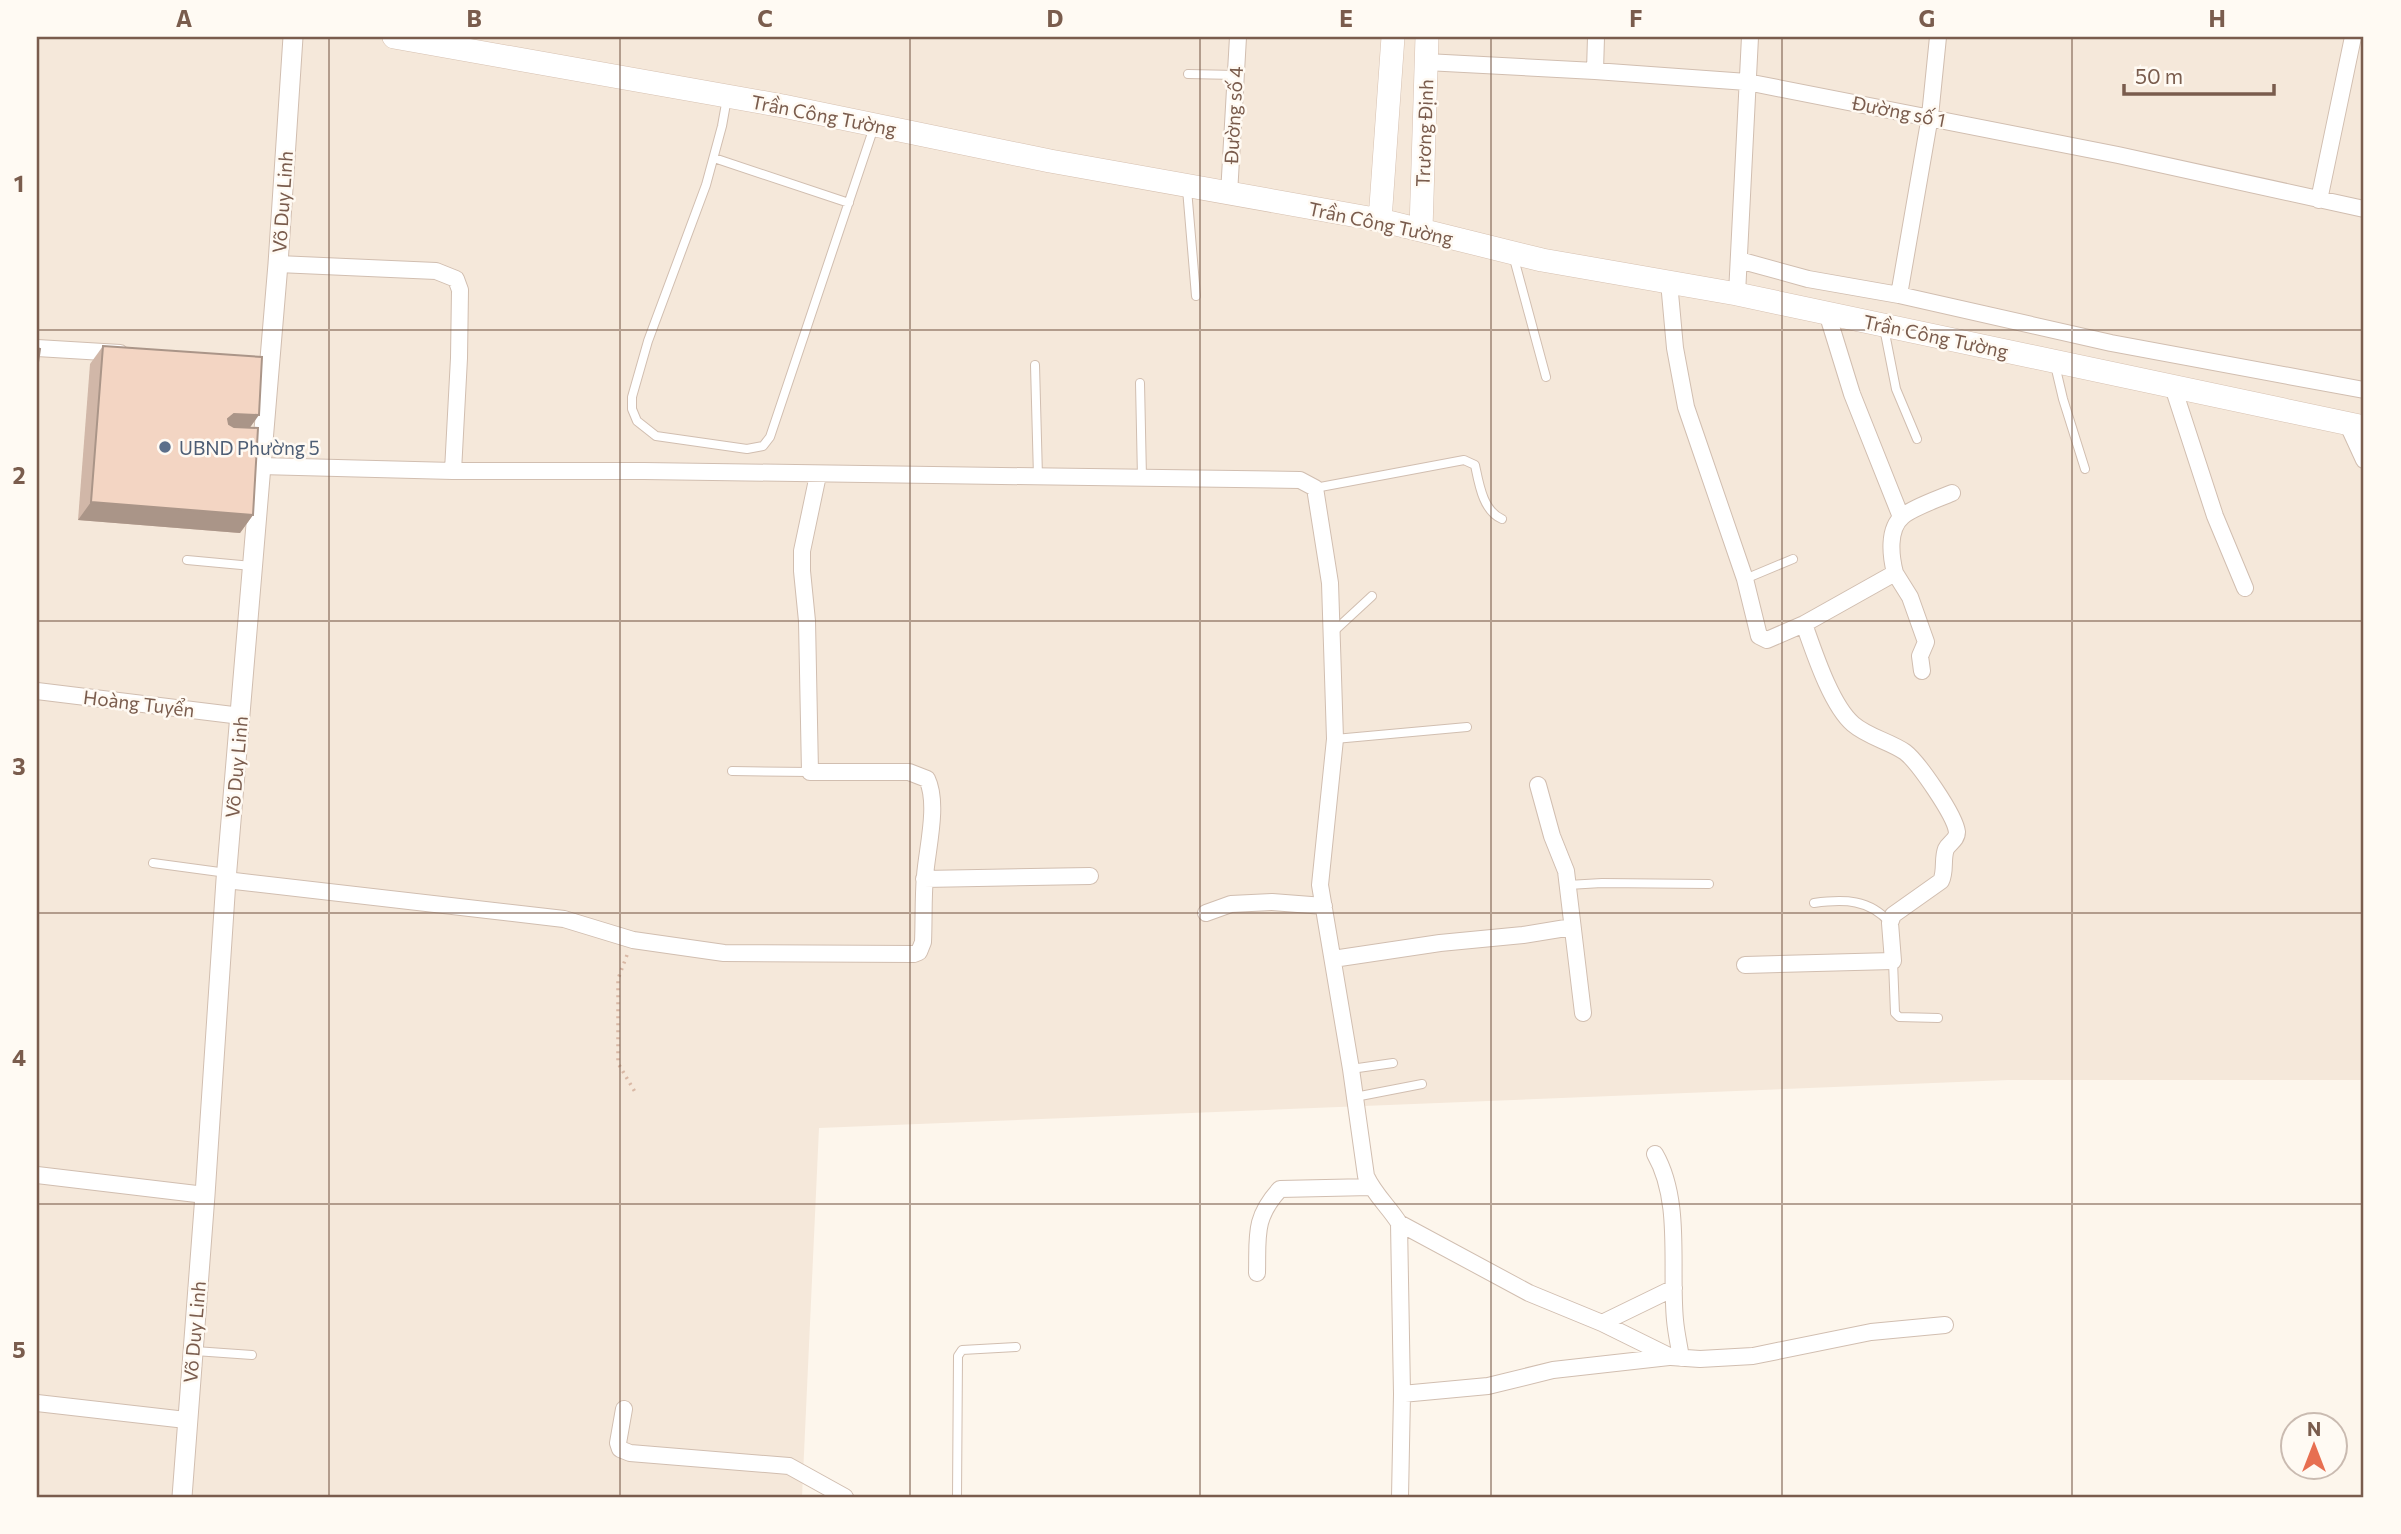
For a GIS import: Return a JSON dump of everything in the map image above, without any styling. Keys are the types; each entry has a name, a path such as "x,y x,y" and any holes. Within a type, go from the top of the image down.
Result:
{"main road":[{"name":"Trần Công Tường","path":"394,37 728,96 1228,194 1380,220 1542,260 1737,294 2356,425"},
{"name":"Trương Định","path":"1380,220 1393,37"},
{"name":"Trương Định","path":"1421,229 1427,37"}],"street":[{"name":"Võ Duy Linh","path":"182,1497 260,466 256,439 263,362 278,264 293,37"},
{"name":"Đường số 4","path":"1228,194 1238,37"},
{"path":"1595,71 1597,37"},
{"path":"1737,294 1750,37"},
{"path":"1899,295 1930,116 1938,37"},
{"path":"2319,200 2353,37"},
{"name":"Đường số 1","path":"1426,62 1747,82 1930,116 2364,209"},
{"name":"Trần Công Tường","path":"1739,260 1808,279 1899,295 2111,343 2364,390"},
{"path":"278,264 436,271 456,279 460,290 459,358 453,471"},
{"path":"1669,282 1675,348 1686,407 1745,579 1759,636 1768,640 1804,624 1895,573"},
{"path":"1827,313 1861,418 1901,517"},
{"path":"37,348 133,354"},
{"path":"2173,387 2215,516 2245,588"},
{"path":"2356,425 2364,460"},
{"path":"260,466 453,471 1300,480 1315,488 1330,583 1335,738 1320,885 1366,1176 1371,1187 1391,1209 1399,1223 1402,1394 1400,1497"},
{"path":"227,876 585,925 632,940 724,953 919,952 923,942 932,803 932,790 927,779 909,772 810,772 807,621 802,551 818,475"},
{"path":"1922,671 1920,656 1926,642 1910,597 1895,573 1892,537 1901,517 1952,493"},
{"path":"1745,965 1893,961 1890,923 1893,915 1941,881 1947,847 1956,839 1957,832 1952,816 1906,752 1858,727 1827,685 1804,624"},
{"name":"Hoàng Tuyển","path":"37,691 241,716"},
{"path":"1538,785 1552,836 1566,871 1583,1013"},
{"path":"925,879 1090,876"},
{"path":"1206,913 1231,904 1272,902 1324,906"},
{"path":"1333,959 1572,927"},
{"path":"1655,1154 1665,1171 1671,1205 1676,1357"},
{"path":"37,1175 205,1195"},
{"path":"1257,1273 1258,1223 1267,1202 1280,1189 1371,1187"},
{"path":"1399,1223 1529,1293 1676,1357"},
{"path":"1602,1323 1674,1289"},
{"path":"1402,1394 1488,1386 1553,1370 1676,1357 1700,1359 1753,1356 1871,1332 1945,1325"},
{"path":"37,1403 186,1420"},
{"path":"624,1409 618,1443 620,1449 630,1453 789,1466 845,1497"}],"lane":[{"path":"1188,74 1236,75"},
{"path":"728,96 706,185 648,341 632,397 632,409 638,421 656,436 747,449 763,446 770,437 875,125"},
{"path":"714,158 849,203"},
{"path":"1187,186 1196,296"},
{"path":"1512,252 1546,377"},
{"path":"1884,325 1896,389 1917,439"},
{"path":"2054,362 2085,469"},
{"path":"1035,365 1038,477"},
{"path":"1140,383 1142,479"},
{"path":"1315,488 1464,460 1475,465 1486,503 1495,516 1502,519"},
{"path":"1745,579 1793,559"},
{"path":"187,560 253,566"},
{"path":"1331,635 1372,596"},
{"path":"1335,738 1467,727"},
{"path":"732,771 810,772"},
{"path":"153,863 227,876"},
{"path":"1568,885 1709,884"},
{"path":"1814,903 1840,900 1866,904 1882,913 1890,923"},
{"path":"1893,961 1895,1013 1899,1017 1938,1018"},
{"path":"1351,1069 1393,1063"},
{"path":"1355,1097 1422,1084"},
{"path":"957,1497 958,1356 962,1350 1016,1347"},
{"path":"192,1350 252,1355"}],"path":[{"path":"632,940 618,979 617,1015 618,1063 635,1092"}],"shaded area":[{"path":"37,37 2364,37 2364,1080 2008,1080 819,1128 802,1497 37,1497"}],"building":[{"name":"UBND Phường 5","path":"103,346 262,357 259,415 234,414 228,419 229,424 234,427 258,428 253,515 91,502"},
{"path":"37,348 40,349 37,369"}],"place":[{"name":"UBND Phường 5","path":"165,447"}]}
